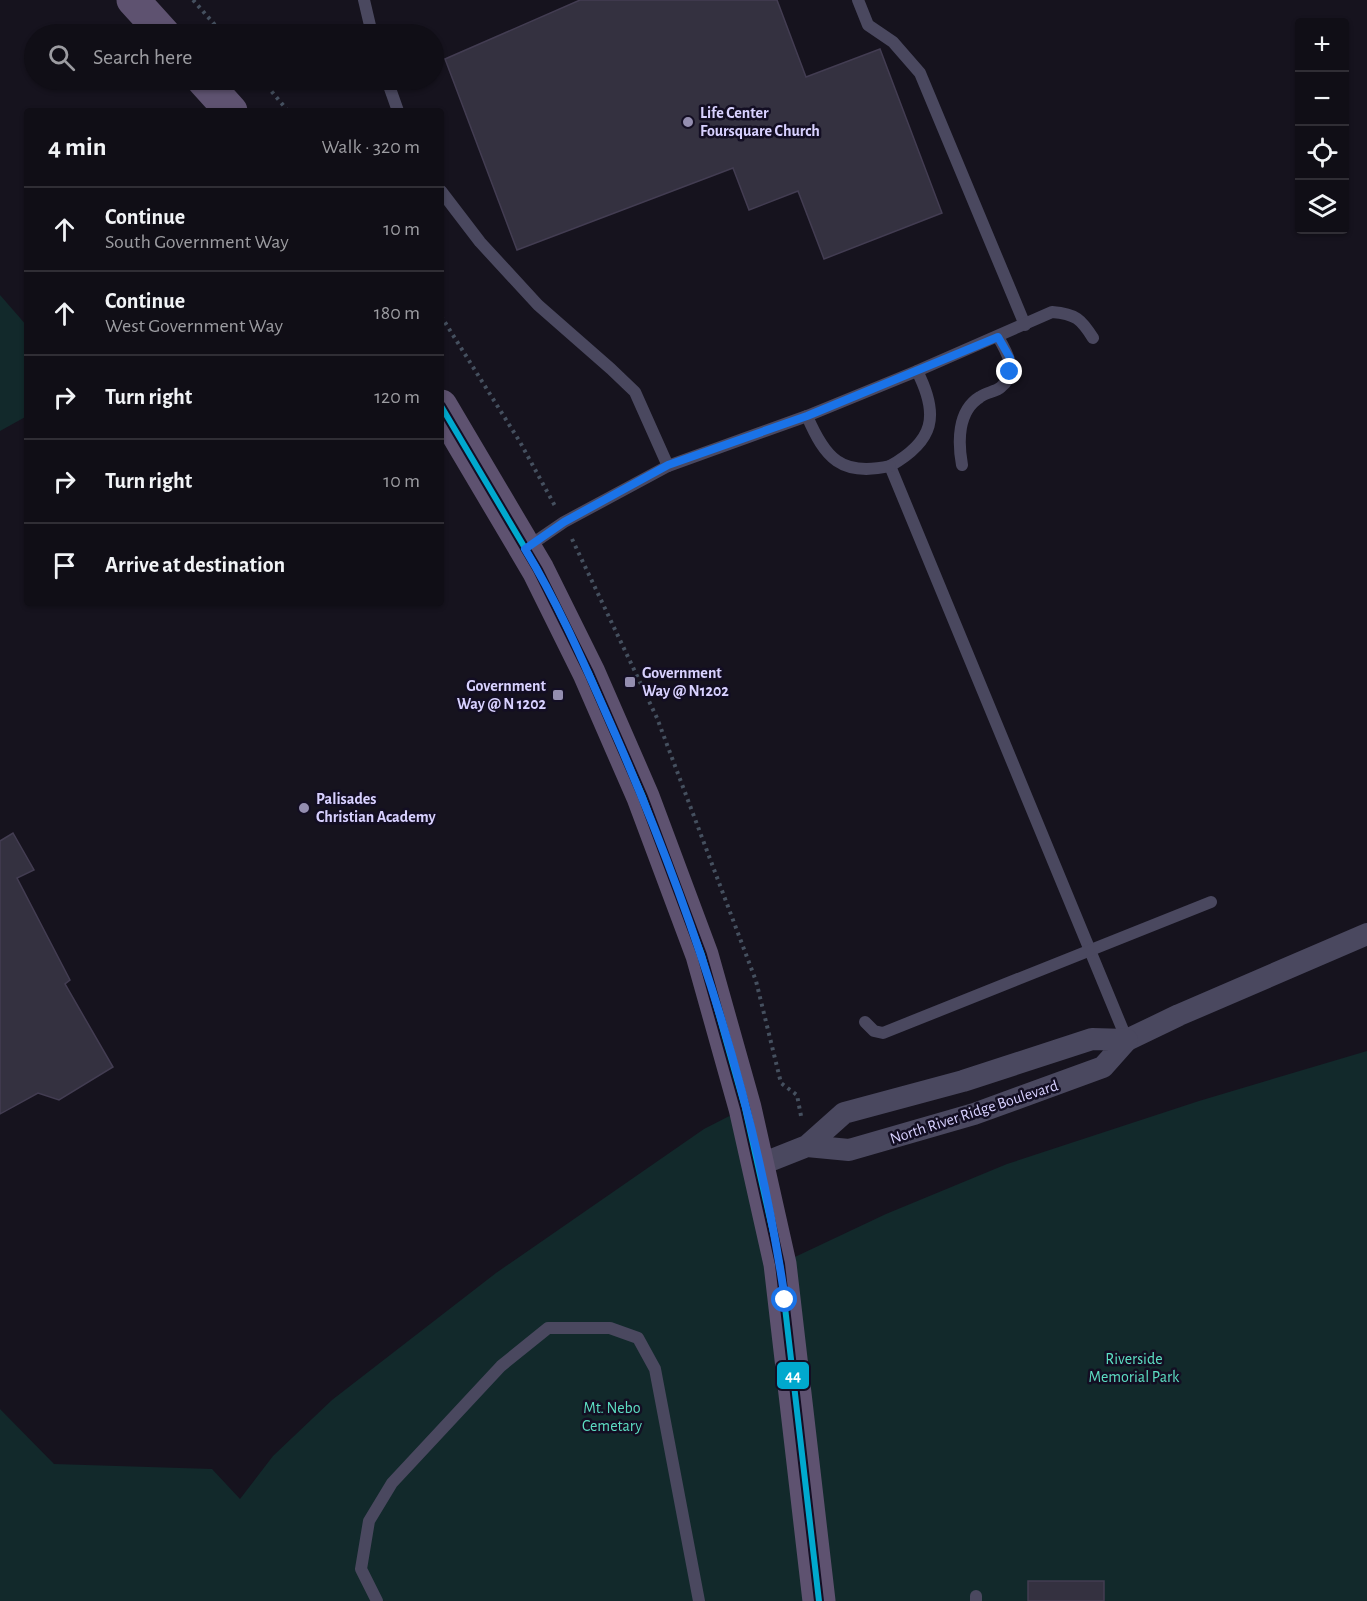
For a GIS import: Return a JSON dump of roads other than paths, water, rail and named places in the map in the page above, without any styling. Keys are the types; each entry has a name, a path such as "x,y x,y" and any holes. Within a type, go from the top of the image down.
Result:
{"main road":[{"path":"133,0 155,24"},
{"path":"212,90 228,108"},
{"path":"444,411 525,549 588,673 643,797 702,955 759,1165 780,1264 819,1601"}],"street":[{"name":"North River Ridge Boulevard","path":"807,1146 849,1150 974,1114 1103,1067 1127,1040 1179,1015 1367,934"},
{"name":"North River Ridge Boulevard","path":"759,1165 807,1146 844,1113 963,1081 1092,1039 1127,1040"},
{"path":"963,1081 974,1114"}],"lane":[{"path":"364,0 370,24"},
{"path":"858,0 868,25 893,42 920,73 1025,325"},
{"path":"391,90 397,108"},
{"path":"444,195 480,242 538,305 635,392 668,465"},
{"path":"525,549 564,522 668,465 807,416 998,337 1052,312 1066,313 1082,321 1093,338"},
{"path":"963,465 958,440 968,410 978,397 1002,387 1010,372 1010,358 998,337"},
{"path":"807,416 818,442 831,459 849,466 872,470 890,466 911,454 923,440 929,422 931,402 917,371"},
{"path":"890,466 1127,1040"},
{"path":"865,1023 874,1031 884,1032 1091,952 1211,902"},
{"path":"376,1601 361,1569 369,1521 392,1484 501,1366 548,1328 573,1326 610,1328 638,1338 655,1369 699,1601"}],"place":[{"name":"Life Center Foursquare Church","path":"688,122"},
{"name":"Government Way @ N1202","path":"630,682"},
{"name":"Government Way @ N 1202","path":"558,695"},
{"name":"Palisades Christian Academy","path":"304,808"}],"park label":[{"name":"Riverside Memorial Park","path":"1134,1368"},
{"name":"Mt. Nebo Cemetary","path":"612,1417"}]}
